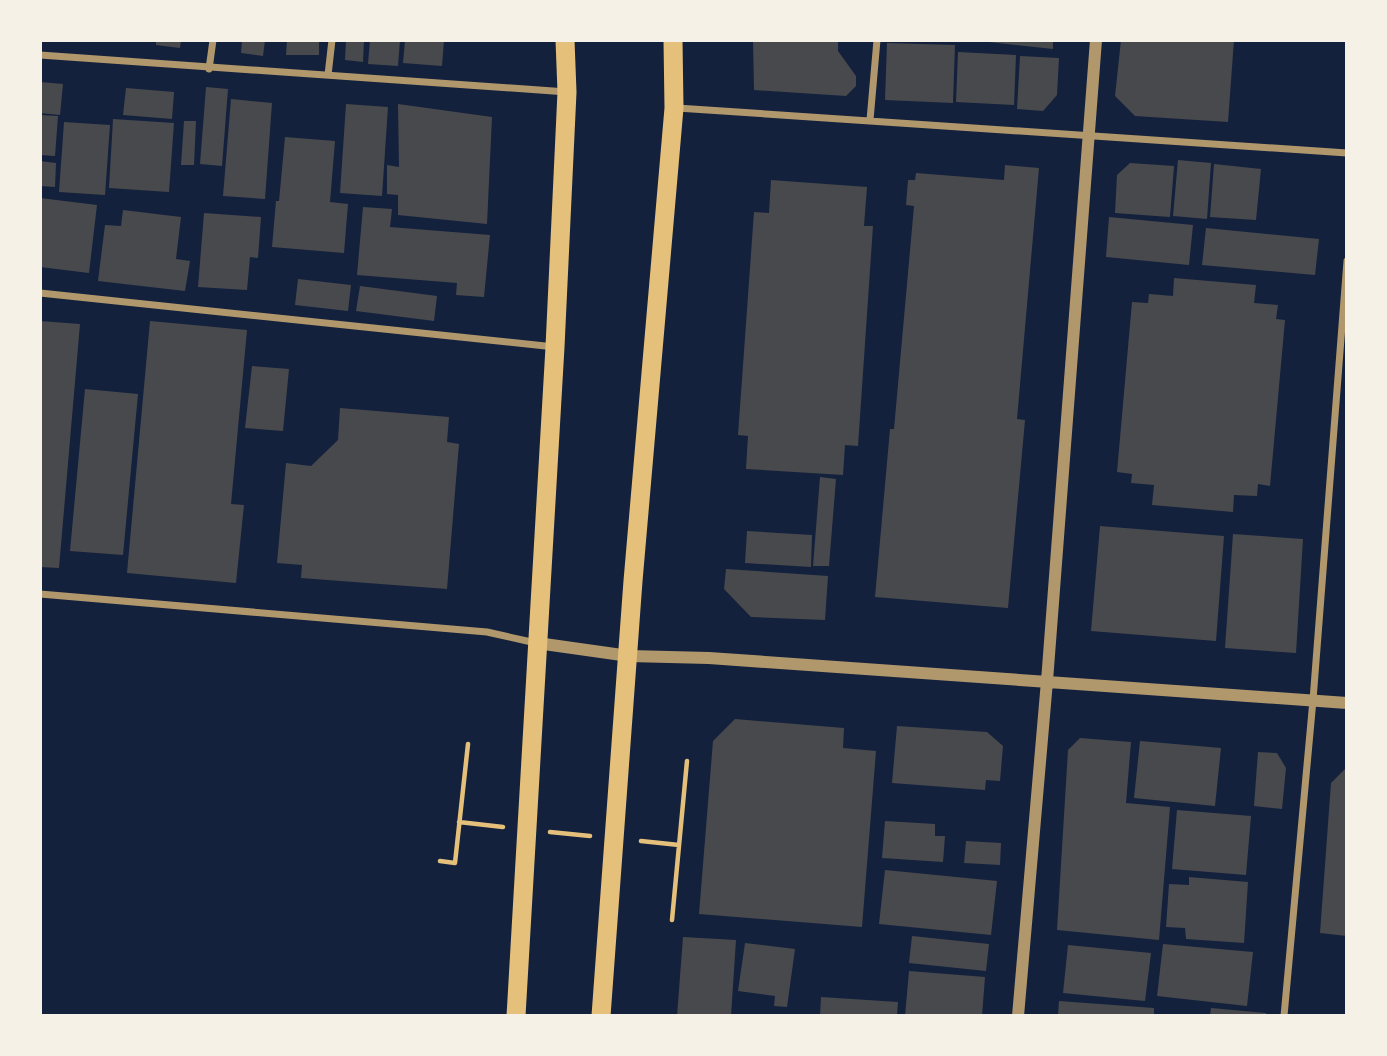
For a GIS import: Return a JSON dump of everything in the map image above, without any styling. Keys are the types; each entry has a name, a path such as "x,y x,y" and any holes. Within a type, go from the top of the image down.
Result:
{"highway":[{"path":"516,1016 555,347 567,92 565,40"},
{"path":"601,1016 633,581 674,108 673,40"}],"street":[{"path":"209,69 213,40"},
{"path":"328,75 332,40"},
{"path":"870,120 877,40"},
{"path":"1018,1016 1047,681 1096,40"},
{"path":"40,55 209,69 567,92"},
{"path":"674,108 1347,153"},
{"path":"1284,1016 1313,700 1347,261"},
{"path":"40,293 555,347"},
{"path":"40,594 487,632 537,643 629,656 709,658 1347,703"}],"path":[{"path":"440,861 455,863 468,744"},
{"path":"672,920 687,761"},
{"path":"459,822 514,828"},
{"path":"541,831 597,836"},
{"path":"638,841 679,845"}],"building":[{"path":"156,40 181,40 180,48 156,45"},
{"path":"242,40 265,40 263,56 241,53"},
{"path":"287,40 319,40 319,55 286,55"},
{"path":"346,40 364,40 363,62 345,60"},
{"path":"370,40 400,40 398,66 368,64"},
{"path":"405,40 444,40 442,66 403,63"},
{"path":"753,40 838,40 838,51 856,76 856,86 846,96 754,90"},
{"path":"1053,40 1053,49 989,42"},
{"path":"1121,40 1234,40 1228,122 1135,116 1115,96"},
{"path":"887,43 955,45 953,103 885,100"},
{"path":"958,52 1016,55 1014,105 956,102"},
{"path":"1020,56 1059,58 1057,95 1043,111 1017,109"},
{"path":"40,82 63,84 60,115 40,113"},
{"path":"206,87 228,89 222,166 200,164"},
{"path":"126,88 174,92 172,119 123,115"},
{"path":"231,99 272,103 265,199 223,196"},
{"path":"346,104 388,107 382,196 340,193"},
{"path":"398,104 492,117 487,224 398,215 398,195 387,194 387,165 399,167"},
{"path":"40,115 58,116 55,156 40,155"},
{"path":"113,119 174,123 169,192 109,188"},
{"path":"184,121 196,121 194,165 181,165"},
{"path":"64,122 110,125 105,195 59,192"},
{"path":"285,137 335,141 330,202 348,204 344,253 272,247"},
{"path":"1178,160 1211,163 1207,219 1173,216"},
{"path":"40,161 56,163 55,187 40,186"},
{"path":"1130,163 1174,166 1170,217 1115,213 1117,175"},
{"path":"1214,164 1261,169 1256,220 1210,217"},
{"path":"1005,165 1039,168 1017,419 1025,420 1008,608 875,597 890,429 894,429 914,206 906,205 908,180 915,180 916,173 1004,180"},
{"path":"771,180 867,187 864,226 873,226 858,446 845,445 843,475 746,469 748,436 738,435 754,212 769,213"},
{"path":"40,198 97,205 89,273 40,267"},
{"path":"363,207 392,209 390,227 490,235 484,297 456,295 457,283 357,275"},
{"path":"123,210 181,217 176,259 190,261 185,291 98,281 105,225 121,226"},
{"path":"204,213 261,217 258,258 250,257 247,290 198,287"},
{"path":"1109,217 1193,225 1189,265 1106,257"},
{"path":"1206,228 1319,239 1315,275 1202,265"},
{"path":"1174,278 1256,285 1254,303 1278,305 1276,319 1285,320 1270,486 1258,484 1257,496 1234,495 1233,512 1152,505 1154,485 1131,483 1132,474 1117,472 1132,302 1148,303 1149,294 1173,296"},
{"path":"298,279 351,285 348,311 295,305"},
{"path":"360,286 437,296 434,321 356,311"},
{"path":"40,321 80,324 59,568 40,567"},
{"path":"150,321 247,330 231,504 244,505 236,583 127,573"},
{"path":"252,366 289,369 283,431 245,428"},
{"path":"85,389 138,394 123,555 70,551"},
{"path":"340,408 449,417 447,442 459,444 447,589 301,578 302,565 277,563 286,463 311,466 338,440"},
{"path":"820,477 836,479 829,566 813,566"},
{"path":"1100,526 1224,536 1216,641 1091,631"},
{"path":"747,531 812,535 811,567 745,563"},
{"path":"1233,534 1303,539 1296,653 1225,648"},
{"path":"726,569 828,576 825,620 751,617 724,589"},
{"path":"735,719 844,728 843,748 876,751 862,927 699,914 713,741"},
{"path":"897,726 987,732 1003,746 1000,781 986,780 985,790 892,783"},
{"path":"1080,738 1131,742 1126,803 1170,807 1159,940 1057,930 1068,750"},
{"path":"1140,741 1221,748 1215,806 1134,798"},
{"path":"1258,752 1277,753 1286,768 1282,809 1254,806"},
{"path":"1347,767 1347,936 1320,933 1331,783"},
{"path":"1177,810 1251,816 1246,875 1172,869"},
{"path":"885,821 935,824 935,836 945,836 943,862 882,858"},
{"path":"966,841 1001,843 1000,865 964,863"},
{"path":"885,870 997,881 991,935 879,924"},
{"path":"1189,877 1248,882 1244,943 1186,939 1185,928 1166,927 1169,884 1189,885"},
{"path":"912,936 989,944 986,971 909,963"},
{"path":"683,937 736,940 731,1016 677,1016"},
{"path":"745,943 795,949 787,1007 774,1006 775,996 738,991"},
{"path":"1163,944 1253,952 1247,1006 1157,996"},
{"path":"1068,945 1151,953 1145,1001 1063,993"},
{"path":"909,971 985,977 982,1016 905,1016"},
{"path":"821,997 898,1002 897,1016 820,1016"},
{"path":"1059,1001 1154,1008 1154,1016 1058,1016"},
{"path":"1211,1008 1266,1013 1266,1016 1210,1016"}]}
